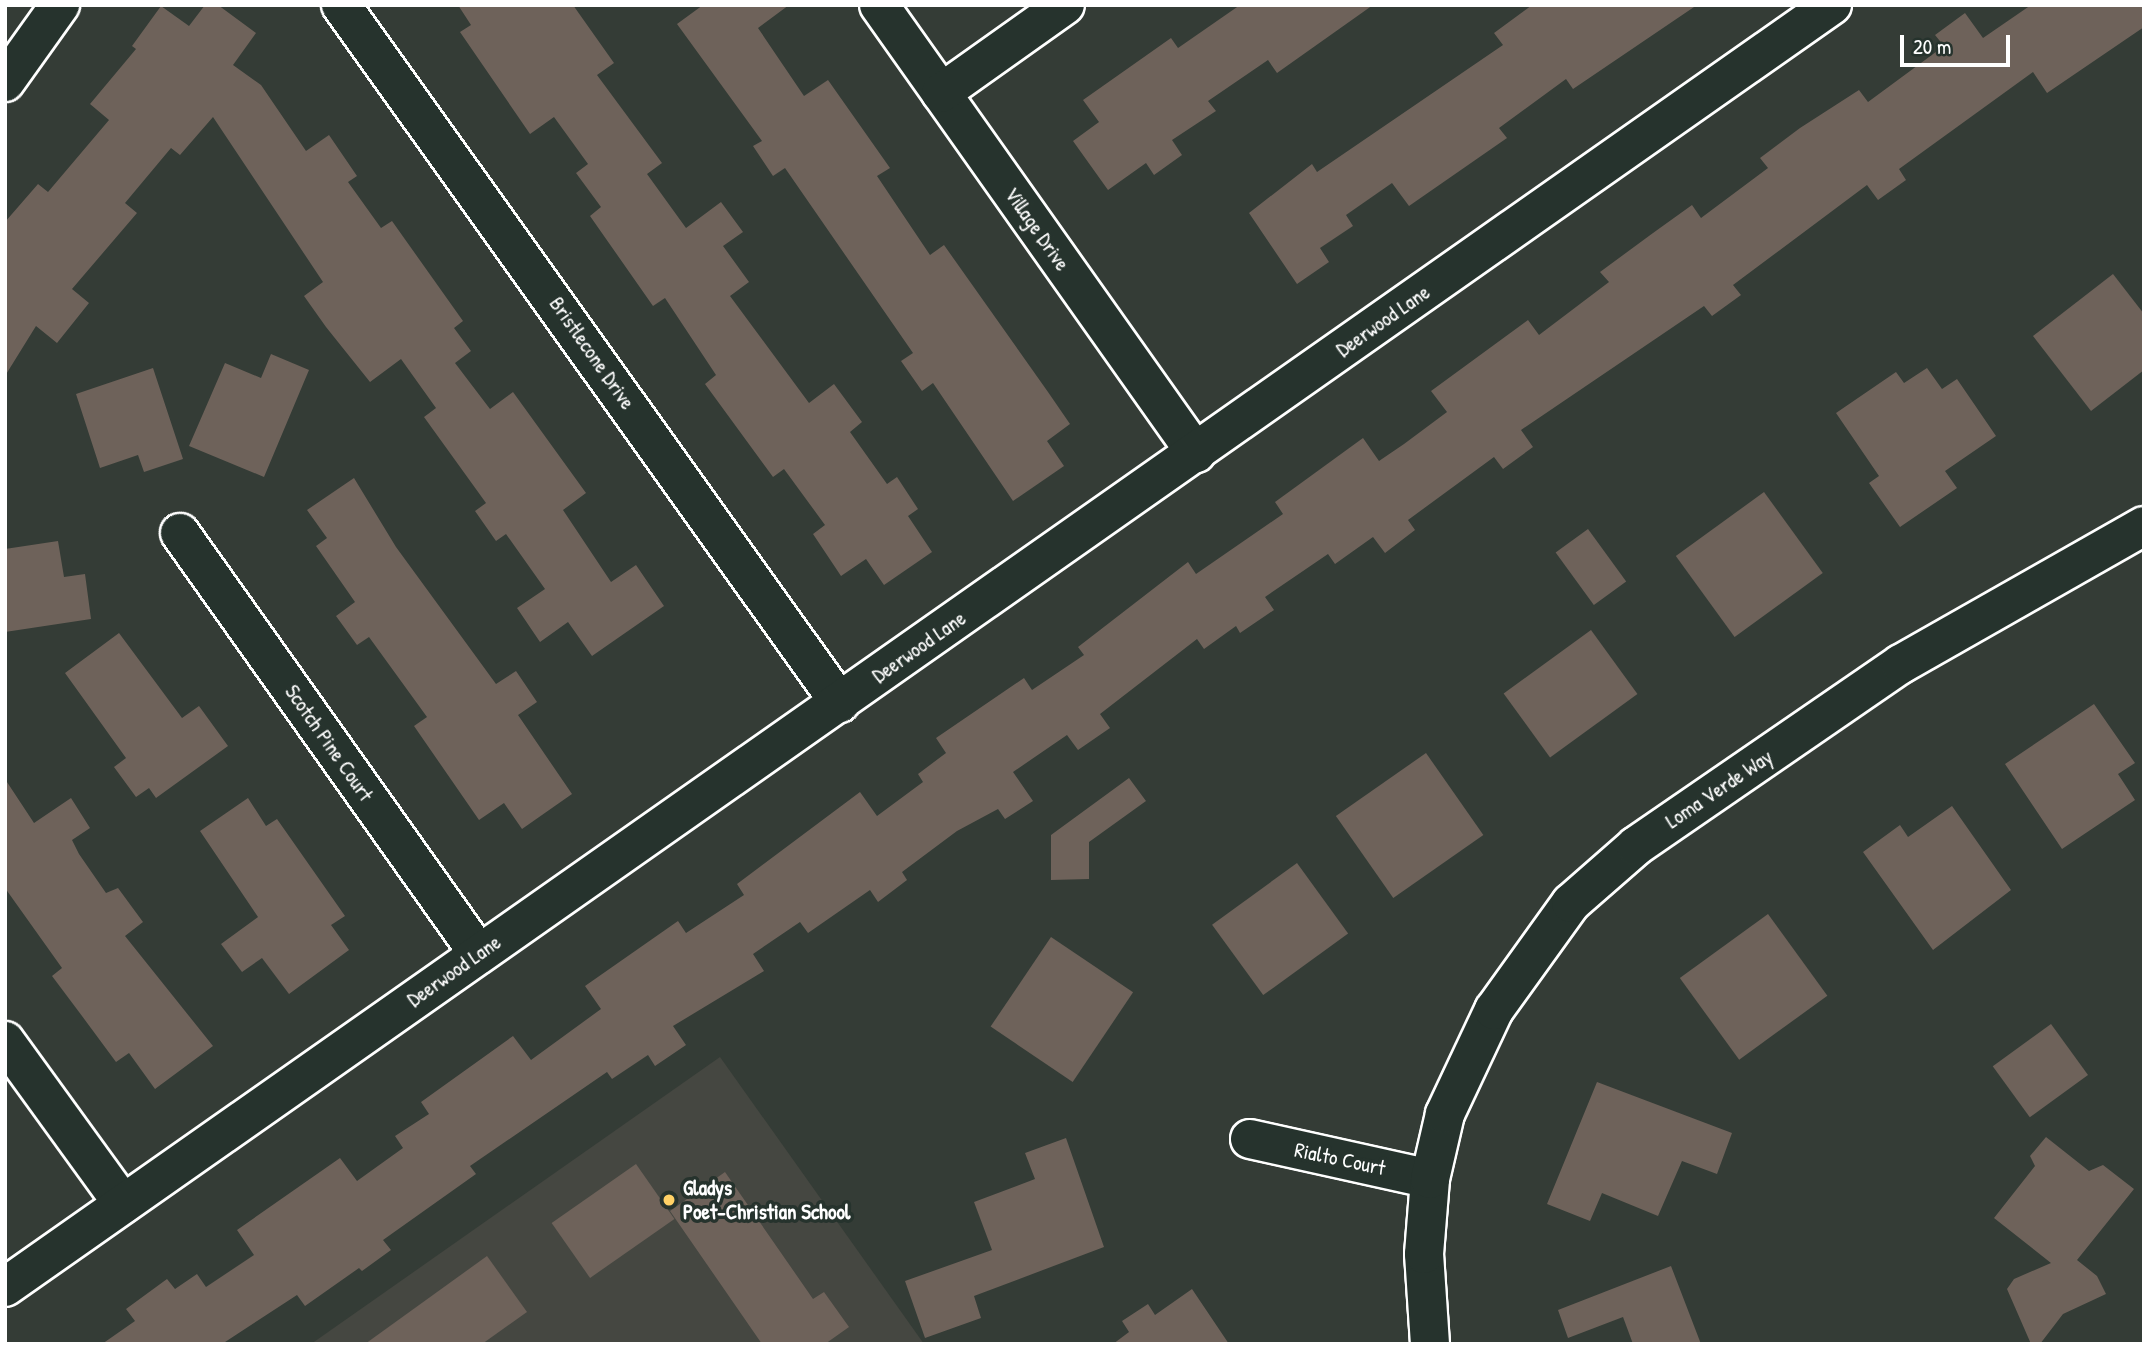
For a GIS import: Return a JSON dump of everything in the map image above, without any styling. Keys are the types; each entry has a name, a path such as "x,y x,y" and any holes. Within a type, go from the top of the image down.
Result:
{"street":[{"path":"5,82 60,5"},
{"name":"Bristlecone Drive","path":"341,5 840,703"},
{"name":"Village Drive","path":"879,5 1196,453"},
{"path":"941,93 1065,5"},
{"name":"Deerwood Lane","path":"5,1287 1832,5"},
{"name":"Loma Verde Way","path":"1430,1344 1424,1255 1430,1179 1463,1067 1508,987 1571,903 1636,846 1901,664 2144,526"},
{"name":"Scotch Pine Court","path":"180,533 479,954"},
{"path":"5,1041 123,1204"},
{"name":"Rialto Court","path":"1250,1139 1430,1179"}],"shaded area":[{"name":"Gladys Poet-Christian School","path":"720,1057 924,1344 311,1344"}],"building":[{"path":"205,5 218,5 256,33 233,65 261,85 306,151 329,135 357,176 348,182 381,228 392,221 463,321 454,328 471,351 455,363 490,409 513,392 586,493 563,510 611,582 636,565 664,606 592,656 568,622 540,642 517,608 545,589 506,534 496,541 475,511 486,503 424,417 436,408 401,359 370,382 326,327 304,296 323,282 213,117 180,155 171,148 125,203 137,213 72,289 89,303 57,343 36,326 5,376 5,222 38,184 48,192 109,120 90,104 136,49 132,46 161,6 189,26"},
{"path":"458,5 573,5 614,63 597,75 662,163 647,174 686,228 721,202 743,232 723,246 749,282 730,296 809,403 834,384 862,422 850,432 887,484 897,477 918,509 908,516 932,552 884,585 866,559 841,576 813,534 825,525 784,469 773,477 705,384 716,375 665,298 653,306 590,216 601,207 576,173 588,164 554,117 530,134 460,32 471,25"},
{"path":"703,5 789,5 758,28 804,96 828,80 890,168 877,176 930,255 944,245 1048,392 1070,424 1047,441 1064,466 1013,501 933,383 922,391 901,361 913,353 785,168 773,176 753,146 762,141 677,24"},
{"path":"1240,5 1373,5 1277,73 1268,60 1208,101 1216,111 1172,140 1182,155 1154,175 1146,163 1108,190 1073,141 1099,122 1083,100 1171,38 1178,48"},
{"path":"1532,5 1697,5 1573,89 1566,79 1499,128 1507,138 1409,206 1392,183 1346,215 1353,226 1320,248 1329,262 1297,284 1249,213 1312,164 1317,172 1503,45 1494,33"},
{"path":"2031,5 2144,5 2144,27 2047,93 2033,72 1899,169 1906,180 1878,200 1867,185 1733,285 1741,295 1712,316 1704,306 1521,430 1533,447 1503,469 1494,457 1408,520 1415,530 1385,553 1373,537 1335,564 1328,554 1265,597 1274,610 1240,633 1236,626 1204,649 1197,639 1100,714 1110,728 1078,750 1067,735 1013,772 1033,801 1005,819 998,809 957,831 902,872 907,880 878,902 870,890 808,933 800,922 753,954 764,971 673,1026 686,1045 655,1066 648,1055 612,1079 607,1072 470,1166 476,1174 383,1240 391,1250 362,1271 359,1268 305,1306 297,1295 222,1344 102,1344 135,1321 126,1309 167,1279 175,1289 197,1274 206,1287 254,1255 237,1230 340,1158 357,1181 403,1148 395,1136 429,1114 421,1102 513,1036 531,1060 601,1009 585,986 678,921 686,933 744,895 737,884 860,792 877,816 923,782 918,774 946,753 936,738 1024,678 1032,690 1084,655 1078,647 1188,562 1196,574 1283,514 1275,502 1363,438 1379,461 1404,444 1447,412 1431,391 1528,320 1539,335 1609,282 1600,272 1692,205 1701,218 1768,168 1760,158 1800,128 1859,90 1868,102 1944,46 1935,35 1965,13 1983,38"},
{"path":"2113,274 2144,314 2144,370 2091,411 2033,336"},
{"path":"271,354 309,370 264,477 189,446 225,363 261,378"},
{"path":"153,368 183,459 144,472 138,455 100,468 76,394"},
{"path":"1927,368 1942,389 1957,379 1996,436 1945,471 1957,488 1900,527 1869,483 1879,476 1836,413 1896,372 1904,383"},
{"path":"354,478 396,547 496,684 516,671 537,702 518,715 572,794 522,829 504,803 479,820 414,726 427,717 369,637 357,645 336,616 355,602 316,546 327,538 307,510"},
{"path":"1764,492 1823,573 1735,637 1676,556"},
{"path":"1588,529 1626,582 1594,605 1556,553"},
{"path":"58,541 64,577 85,574 91,619 5,632 5,549"},
{"path":"1591,630 1637,694 1550,757 1504,693"},
{"path":"119,633 182,718 199,706 228,746 156,798 149,788 136,797 114,767 126,758 65,673"},
{"path":"2094,704 2135,763 2118,774 2135,800 2062,849 2005,764"},
{"path":"1426,753 1483,835 1393,898 1336,816"},
{"path":"1129,778 1146,801 1089,842 1089,879 1051,880 1051,835"},
{"path":"5,779 34,823 71,798 90,828 72,840 79,854 106,893 118,888 143,922 125,936 213,1046 155,1089 129,1053 116,1062 52,976 62,968 5,888"},
{"path":"248,798 266,826 277,819 345,916 331,925 349,950 289,994 262,958 242,972 221,944 258,917 200,831"},
{"path":"1952,806 2011,890 1933,950 1863,852 1900,825 1908,837"},
{"path":"1297,863 1348,933 1263,995 1212,925"},
{"path":"1768,914 1827,996 1739,1060 1680,978"},
{"path":"1051,937 1133,992 1073,1082 991,1027"},
{"path":"2051,1024 2088,1075 2030,1117 1993,1066"},
{"path":"1597,1082 1732,1133 1717,1174 1682,1161 1658,1216 1602,1193 1590,1221 1547,1204"},
{"path":"2046,1137 2089,1171 2103,1165 2134,1189 2077,1260 2097,1276 2106,1294 2063,1314 2040,1344 2031,1344 2007,1289 2014,1279 2051,1263 1994,1218 2035,1166 2030,1156"},
{"path":"1066,1138 1104,1247 974,1296 981,1318 925,1338 905,1281 992,1250 974,1202 1035,1179 1025,1153"},
{"path":"636,1164 674,1219 590,1278 552,1223"},
{"path":"725,1172 813,1299 824,1292 849,1327 825,1344 762,1344 670,1211"},
{"path":"487,1256 527,1312 482,1344 365,1344"},
{"path":"1671,1266 1701,1344 1633,1344 1623,1317 1568,1338 1558,1310"},
{"path":"1192,1289 1229,1344 1113,1344 1129,1332 1122,1321 1148,1304 1155,1315"}],"place":[{"name":"Gladys Poet-Christian School","path":"669,1200"}]}
